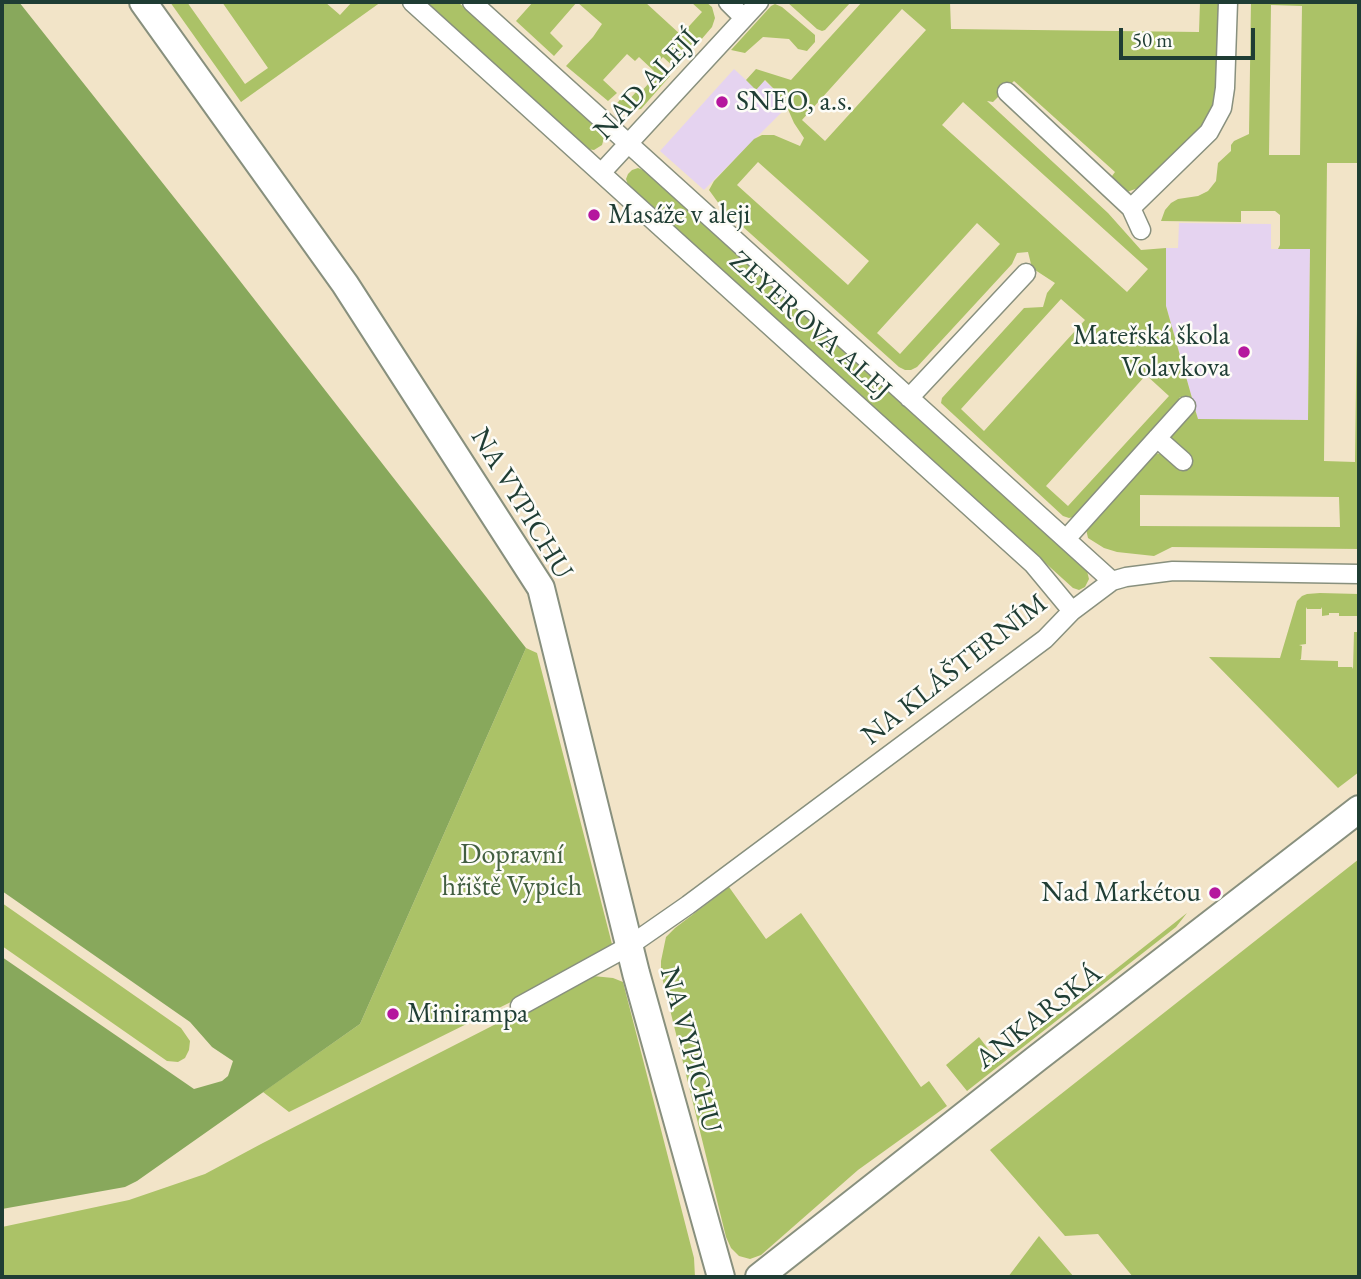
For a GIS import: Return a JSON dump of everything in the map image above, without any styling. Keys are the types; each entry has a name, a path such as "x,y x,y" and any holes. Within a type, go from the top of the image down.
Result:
{"street":[{"name":"NA VYPICHU","path":"143,2 345,284 541,588 629,946 721,1277"},
{"name":"ZEYEROVA ALEJ","path":"412,2 1033,564 1072,611"},
{"name":"ZEYEROVA ALEJ","path":"472,2 1112,581"},
{"path":"728,2 743,10"},
{"name":"NAD ALEJÍ","path":"602,172 743,10 759,2"},
{"path":"1131,208 1209,132 1222,108 1227,2"},
{"path":"1007,92 1131,208 1141,230"},
{"name":"ZEYEROVA ALEJ","path":"909,398 1026,273"},
{"path":"1066,540 1186,405"},
{"path":"1157,438 1184,461"},
{"name":"NA KLÁŠTERNÍM","path":"520,1006 629,946 688,905 1045,639 1072,611 1112,581 1173,571 1359,574"},
{"name":"ANKARSKÁ","path":"759,1277 1359,809"}],"shaded area":[{"path":"734,69 756,89 764,80 777,92 787,107 704,190 660,151"},
{"name":"Mateřská škola Volavkova","path":"1179,223 1271,224 1271,249 1310,249 1308,420 1198,419 1166,306 1166,248 1178,248"}],"green space":[{"path":"2,2 19,2 526,648 360,1024 137,1181 125,1187 2,1209 2,957 194,1089 222,1081 228,1076 233,1061 212,1047 190,1022 2,891"},
{"path":"170,2 187,2 245,84 268,68 222,2 325,2 340,15 352,2 381,2 241,102"},
{"path":"424,2 458,2 602,132 602,145 594,150 587,149"},
{"path":"533,2 577,2 550,33 563,46 554,56 516,21"},
{"path":"577,2 645,2 681,35 702,12 691,2 706,2 712,7 715,18 712,27 676,69 663,57 657,63 670,76 641,109 624,111 615,106 622,97 627,102 636,92 639,94 650,82 647,80 654,71 639,57 635,61 627,54 603,80 617,93 608,101 566,66 602,24"},
{"path":"787,2 851,2 822,31"},
{"path":"862,2 950,2 951,29 1199,32 1200,2 1219,2 1218,88 1215,103 1200,129 1141,187 1127,192 1116,189 1110,183 1115,172 1014,81 993,102 987,101 1108,213 1141,250 1166,248 1166,306 1192,398 1180,397 1073,517 1063,516 941,403 942,398 1024,308 1043,307 1047,293 1055,283 1032,268 1028,252 1017,253 1012,264 917,367 905,370 722,208 709,190 714,181 754,139 762,135 774,135 800,146 804,138 777,92 765,80 756,90 746,80 756,69 791,80","holes":["902,9 926,30 825,141 802,120","963,102 1148,269 1127,292 942,125","758,162 869,261 848,285 737,185","977,223 1000,244 900,354 877,333","1061,299 1085,320 984,431 961,409","1146,375 1169,396 1068,506 1046,486"]},
{"path":"1251,2 1359,2 1359,163 1359,549 1172,547 1154,556 1104,548 1088,538 1086,529 1154,453 1161,454 1181,466 1170,433 1194,406 1198,419 1308,420 1310,249 1278,249 1280,215 1275,211 1241,211 1241,222 1161,221 1171,203 1208,191 1216,181 1218,163 1231,151 1234,141 1249,134","holes":["1271,5 1302,6 1300,155 1269,155","1327,163 1359,163 1355,462 1324,461","1140,495 1339,497 1340,527 1140,526"]},
{"path":"775,4 815,35 815,42 807,51 798,49 789,39 763,37 745,53 731,50 771,6"},
{"path":"638,168 645,171 1087,571 1089,579 1085,587 1079,590 1073,588 628,185 628,174"},
{"path":"1307,594 1359,594 1359,616 1329,613 1322,616 1322,607 1306,607 1306,644 1299,645 1302,646 1300,660 1338,661 1338,667 1353,669 1354,632 1359,632 1359,772 1338,788 1209,657 1280,658 1297,601"},
{"name":"Dopravní hřiště Vypich","path":"526,648 537,653 613,948 519,998 289,1112 263,1092 360,1024"},
{"path":"1359,859 1359,1277 1133,1277 1098,1234 1065,1236 990,1150"},
{"path":"729,887 766,939 801,913 921,1087 929,1081 947,1106 858,1170 761,1255 750,1259 739,1256 726,1237 661,973 666,937"},
{"path":"2,903 181,1028 190,1041 185,1058 178,1062 167,1061 2,946"},
{"path":"1187,913 1176,927 967,1091 946,1065 979,1037 998,1062"},
{"path":"593,976 623,982 694,1258 695,1277 2,1277 2,1227 129,1200 205,1174"},
{"path":"1039,1236 1074,1277 1008,1277"}],"place":[{"name":"SNEO, a.s.","path":"722,102"},
{"name":"Masáže v aleji","path":"594,215"},
{"name":"Mateřská škola Volavkova","path":"1244,352"},
{"name":"Nad Markétou","path":"1215,893"},
{"name":"Minirampa","path":"393,1014"}]}
